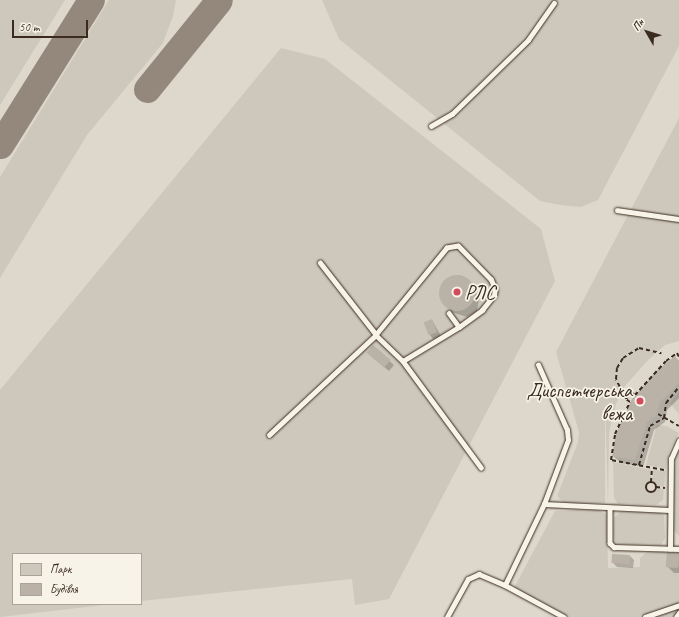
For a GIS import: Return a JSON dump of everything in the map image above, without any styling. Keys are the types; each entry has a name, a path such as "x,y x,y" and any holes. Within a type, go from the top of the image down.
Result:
{"lane":[{"path":"430,126 452,114 528,40 554,3"},
{"path":"617,210 679,219"},
{"path":"269,435 376,336 452,245 458,246 491,280 495,289 490,303 459,327 403,361"},
{"path":"320,263 376,336 403,361 481,467"},
{"path":"449,313 459,327"},
{"path":"505,585 544,504 568,440 567,430 538,365"},
{"path":"670,549 669,510 672,453 679,441"},
{"path":"544,504 669,510"},
{"path":"610,508 610,543 614,547 679,549"},
{"path":"447,617 468,579 473,575 479,574 505,585 564,617"},
{"path":"645,617 679,605"},
{"path":"676,617 679,613"}],"path":[{"path":"661,353 639,348 623,358 617,368 616,379 626,399 630,402 615,434 611,460 671,471"},
{"path":"626,399 631,392 635,395 666,361 677,353 679,357"},
{"path":"664,418 666,403 679,387"},
{"path":"658,414 679,426"},
{"path":"639,465 650,426 664,418"},
{"path":"651,482 656,487 652,492 646,487 651,482 652,468"}],"shaded area":[{"path":"0,0 679,0 679,617 0,617"}],"green space":[{"path":"0,0 65,0 0,105"},
{"path":"109,0 176,0 173,16 163,43 87,135 0,278 0,177"},
{"path":"322,0 679,0 679,46 598,200 581,207 560,205 540,201 339,39"},
{"path":"281,48 325,59 541,229 555,281 389,599 355,605 352,579 142,601 142,553 12,553 12,605 103,605 0,617 0,390"},
{"path":"679,118 679,341 665,345 649,359 624,387 616,404 609,432 608,503 605,396 605,503 564,503 557,496 578,442 579,432 556,352"},
{"path":"679,392 679,414 670,403"},
{"path":"657,425 666,426 679,433 670,450 666,469 646,465"},
{"path":"679,448 679,536 671,527 675,456"},
{"path":"613,462 651,470 651,482 646,488 650,492 656,488 664,489 663,500 656,505 618,504 614,498"},
{"path":"653,470 666,471 664,487 656,486 652,482"},
{"path":"596,509 607,515 608,568 640,567 640,558 648,551 667,551 667,567 679,566 679,617 566,617 514,588 555,511"},
{"path":"623,510 658,512 664,515 665,538 661,545 616,544 613,537 614,518"}],"building":[{"name":"РЛС","path":"461,275 470,280 474,286 474,300 470,306 461,311 453,311 444,306 440,300 439,289 444,280 450,276"},
{"path":"432,319 437,332 429,335 424,322"},
{"path":"373,345 391,360 384,367 367,353"},
{"path":"675,356 679,362 679,383 660,402 656,416 647,422 635,460 612,456 616,434 632,399 656,371"},
{"path":"667,552 679,553 678,568 666,567"},
{"path":"612,554 630,555 630,564 612,563"}],"taxiway":[{"path":"0,145 91,0"},
{"path":"147,89 219,0"}],"place":[{"name":"РЛС","path":"457,292"},
{"name":"Диспетчерська вежа","path":"640,401"}]}
